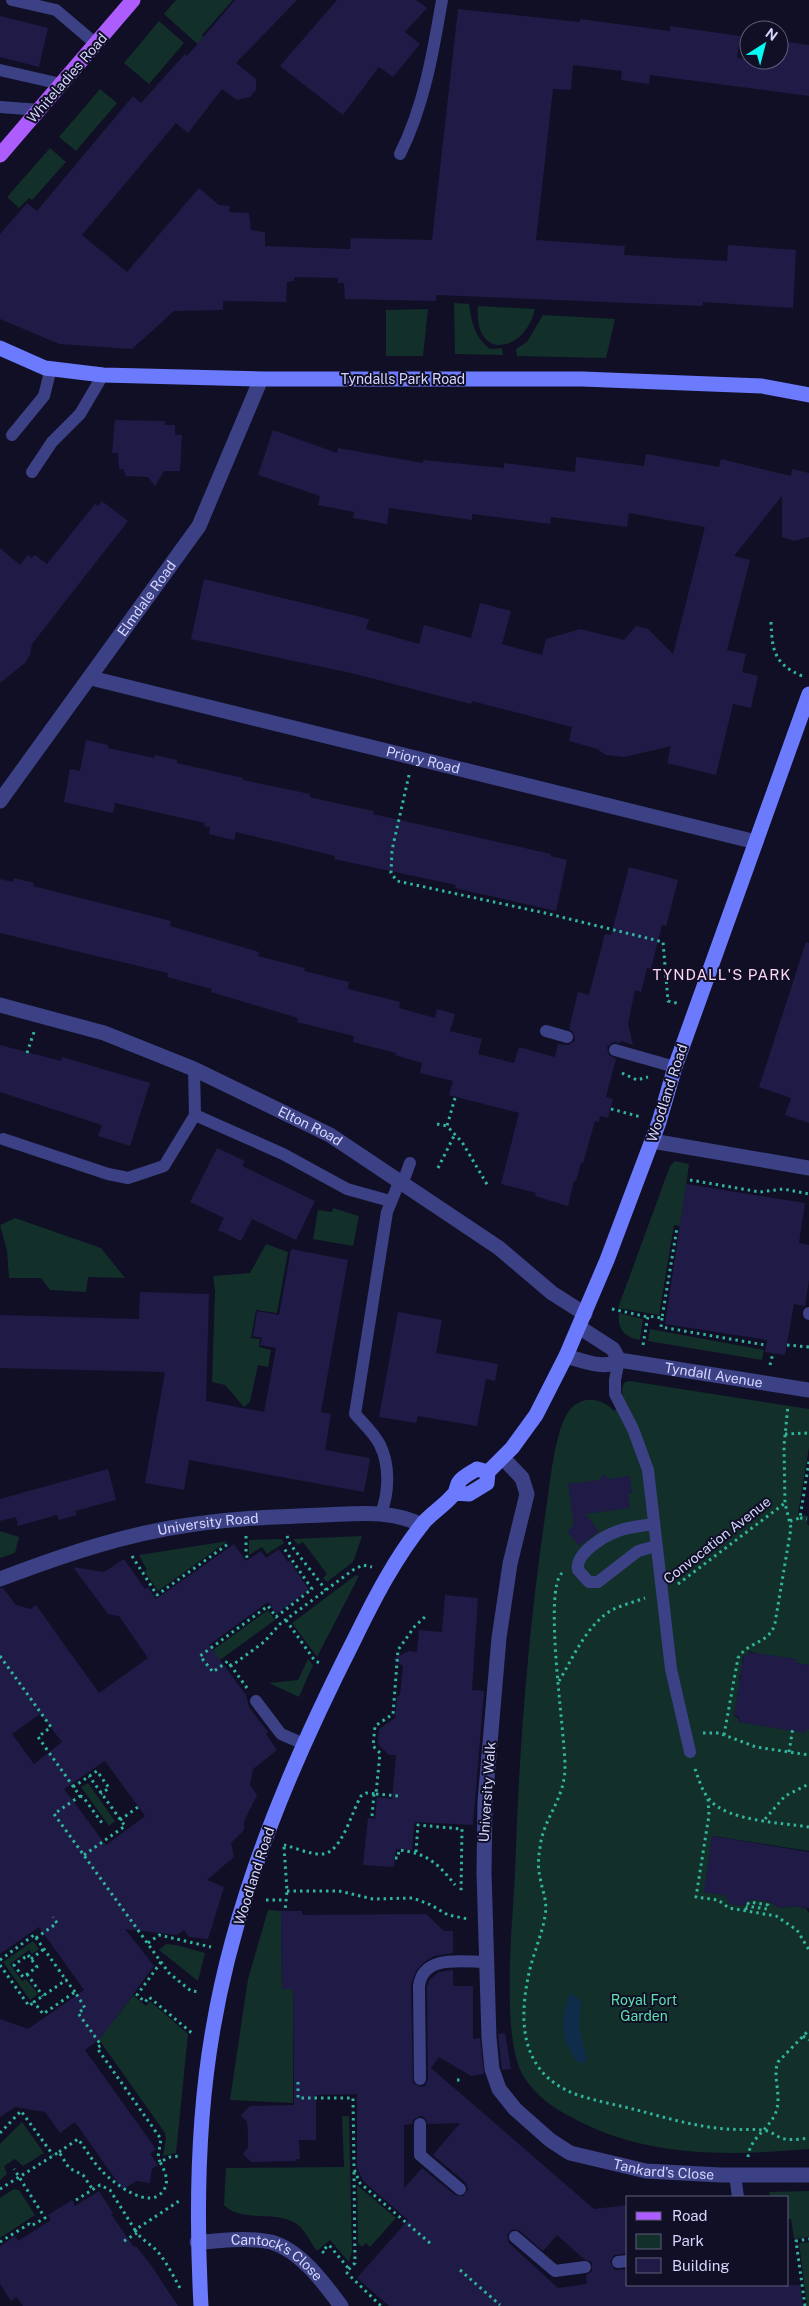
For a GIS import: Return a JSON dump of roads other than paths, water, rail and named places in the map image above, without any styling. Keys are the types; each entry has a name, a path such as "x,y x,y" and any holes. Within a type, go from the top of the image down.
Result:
{"main road":[{"name":"Whiteladies Road","path":"0,155 133,0"}],"street":[{"name":"Tyndalls Park Road","path":"0,348 50,368 103,376 261,379 582,379 762,386 809,396"},
{"name":"Elmdale Road","path":"0,801 91,678 199,526 261,379"},
{"name":"Priory Road","path":"91,678 756,842"},
{"name":"Woodland Road","path":"201,2306 196,2218 202,2125 212,2030 224,1970 255,1871 304,1744 336,1675 383,1583 405,1546 434,1511 455,1494 469,1494 487,1483 488,1472 503,1458 536,1415 566,1356 582,1320 659,1122 675,1067 809,694"},
{"name":"Elton Road","path":"0,1005 104,1032 194,1069 330,1135 500,1248 582,1320"},
{"path":"652,1140 809,1168"},
{"path":"582,1320 613,1349 619,1360"},
{"name":"Tyndall Avenue","path":"566,1356 605,1365 615,1364 619,1360 809,1390"},
{"name":"University Walk","path":"503,1458 522,1478 527,1494 510,1564 494,1690 484,1838 489,2038 495,2080 506,2100 530,2123"},
{"name":"University Road","path":"0,1579 112,1541 187,1525 255,1518 381,1513 399,1515 422,1524"},
{"name":"Tankard's Close","path":"530,2123 564,2150 646,2171 735,2175 809,2175"},
{"name":"Cantock's Close","path":"198,2242 257,2241 278,2245 302,2261 341,2306"}],"lane":[{"path":"12,0 58,5 96,44"},
{"path":"400,154 410,135 430,69 442,0"},
{"path":"0,70 61,84"},
{"path":"0,107 40,110"},
{"path":"12,435 44,396 50,368"},
{"path":"32,472 52,442 80,414 103,376"},
{"path":"546,1031 567,1037"},
{"path":"615,1050 675,1067"},
{"path":"3,1139 108,1174 128,1178 164,1166 195,1115 194,1069"},
{"path":"195,1115 283,1154 348,1190 390,1201"},
{"path":"381,1513 386,1503 387,1468 380,1444 355,1414 390,1201 410,1163"},
{"path":"619,1360 614,1380 615,1394 633,1429 646,1464 674,1688 690,1752"},
{"path":"654,1524 616,1532 583,1554 578,1561 578,1570 586,1580 595,1583 605,1578 638,1551 656,1546"},
{"path":"256,1700 281,1734 304,1744"},
{"path":"420,2079 419,1986 421,1976 429,1967 437,1963 486,1962"},
{"path":"420,2124 420,2155 460,2189"},
{"path":"735,2175 738,2196"},
{"path":"515,2237 555,2271 585,2267"}],"water":[{"path":"572,1993 581,2002 579,2026 587,2060 583,2063 577,2062 564,2036 565,2013"}],"district":[{"name":"TYNDALL'S PARK","path":"722,975"}],"park label":[{"name":"Royal Fort Garden","path":"644,2008"}]}
